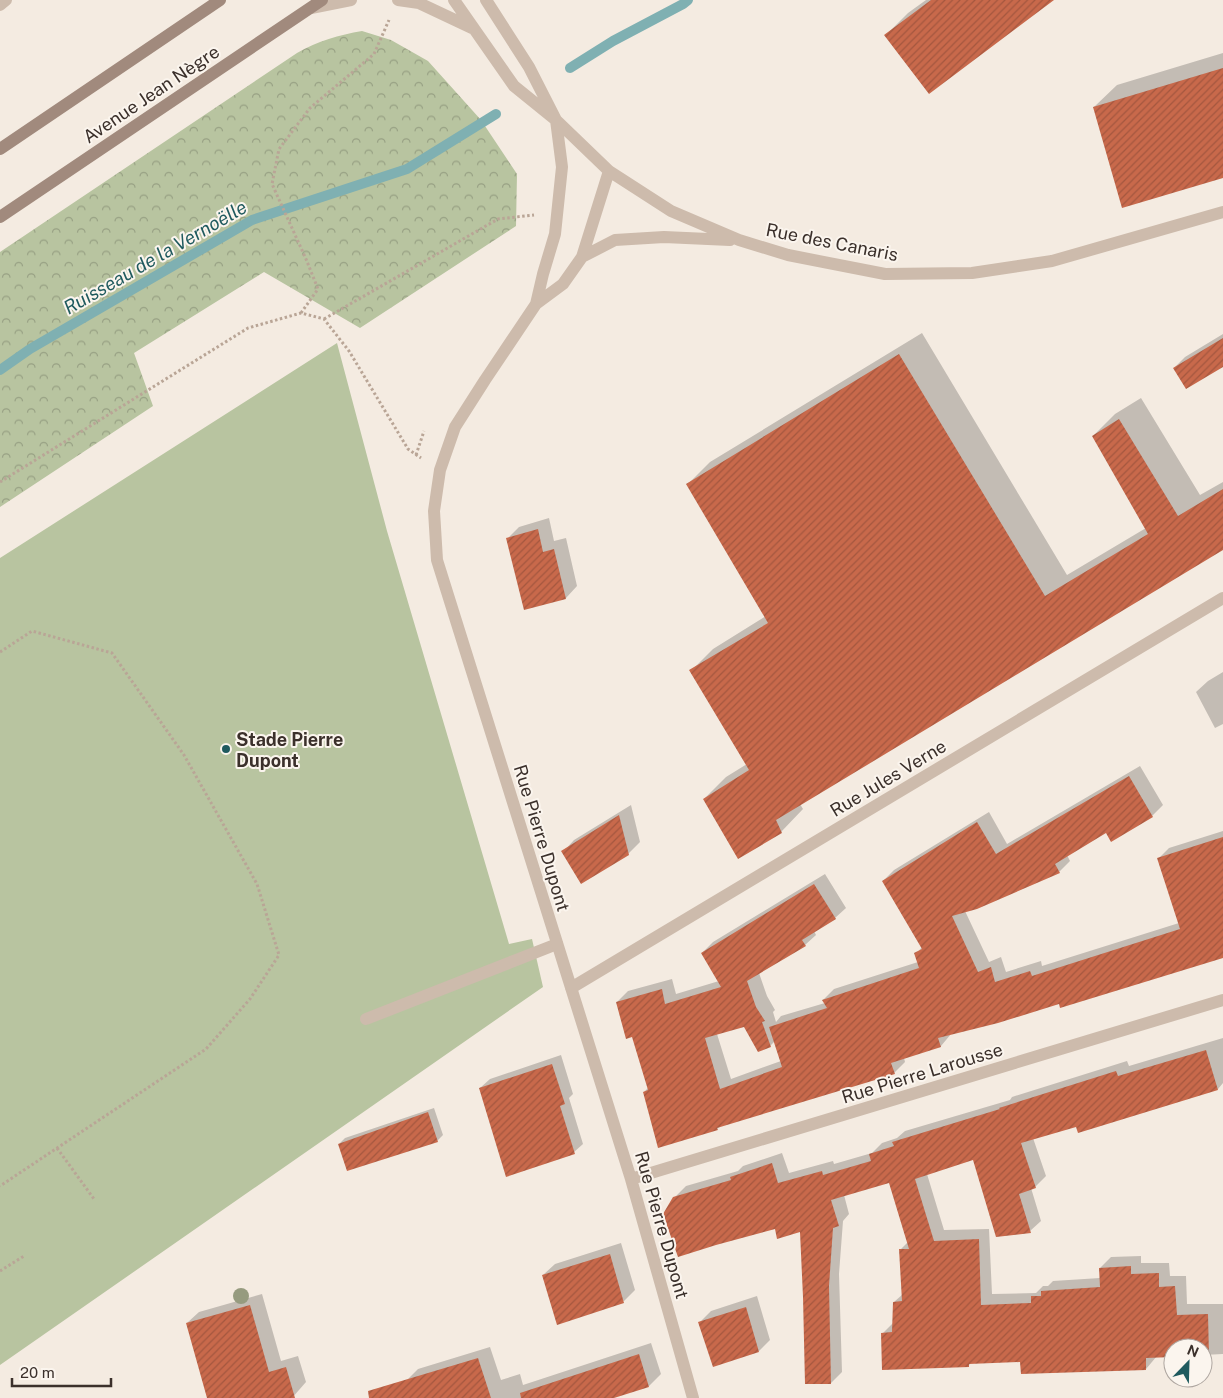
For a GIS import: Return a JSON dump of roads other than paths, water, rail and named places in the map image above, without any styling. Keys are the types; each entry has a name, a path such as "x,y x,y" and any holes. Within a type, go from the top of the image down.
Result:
{"main road":[{"path":"0,149 220,0"},
{"name":"Avenue Jean Nègre","path":"0,217 322,0"}],"street":[{"path":"0,5 6,0"},
{"path":"310,8 351,0"},
{"path":"398,0 420,4 474,29"},
{"path":"454,0 514,86 556,120"},
{"path":"486,0 529,67 556,120 562,167 555,234 536,304"},
{"path":"496,0 500,22"},
{"name":"Rue des Canaris","path":"556,120 609,171 671,211 738,240 788,255 885,274 972,273 1052,261 1223,212"},
{"path":"536,304 563,284 582,257 609,171"},
{"path":"582,257 615,240 664,237 738,240"},
{"name":"Rue Pierre Dupont","path":"536,304 455,428 440,470 434,511 437,560 631,1179 693,1398"},
{"name":"Rue Jules Verne","path":"571,988 1223,598"},
{"path":"366,1019 557,944"},
{"name":"Rue Pierre Larousse","path":"631,1179 1223,1000"}],"waterway":[{"name":"Ruisseau de la Vernoëlle","path":"570,68 613,41 688,0"},
{"name":"Ruisseau de la Vernoëlle","path":"0,370 30,349 252,220 407,169 496,114"}],"place":[{"name":"Stade Pierre Dupont","path":"226,749"}]}
